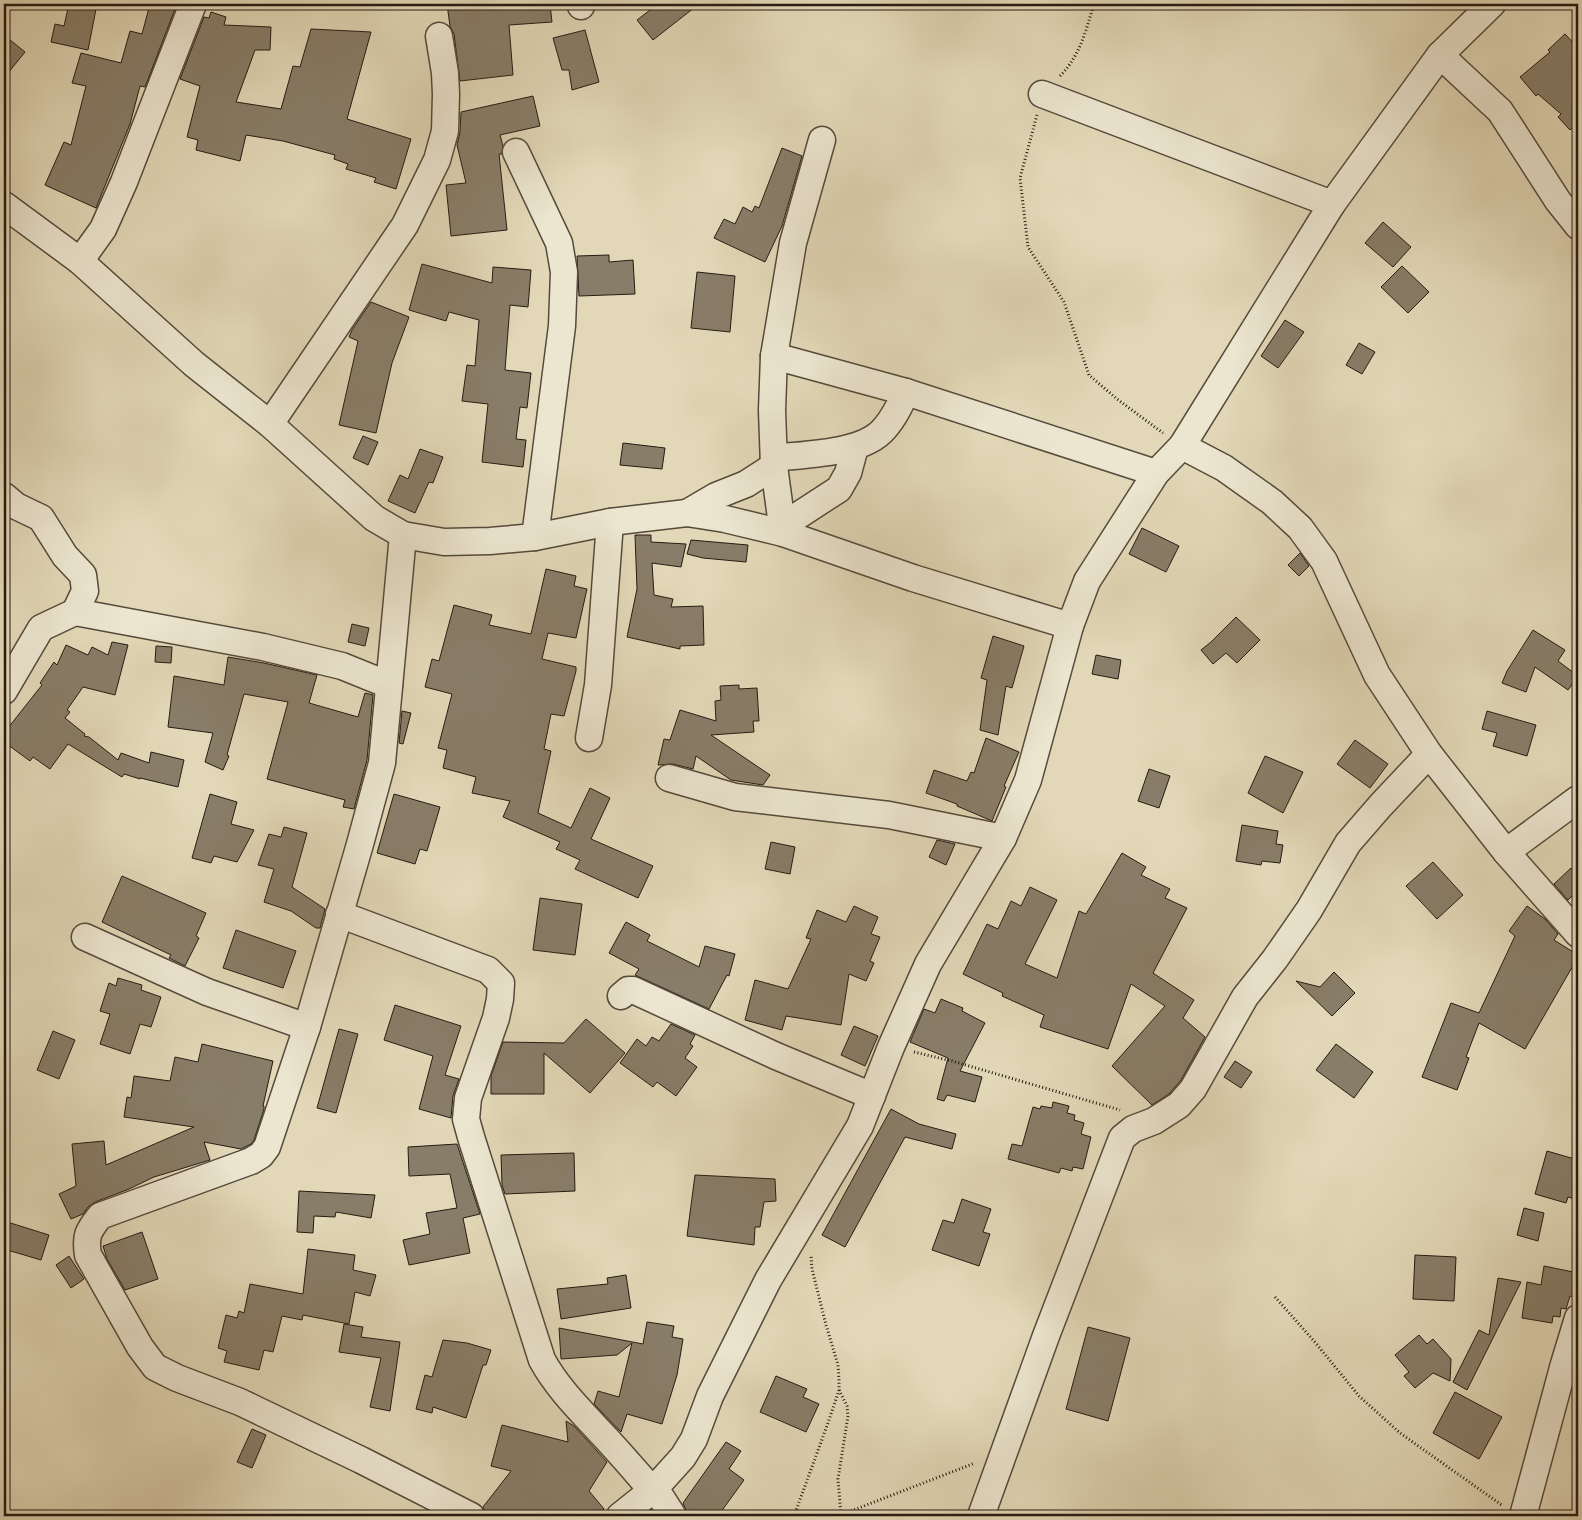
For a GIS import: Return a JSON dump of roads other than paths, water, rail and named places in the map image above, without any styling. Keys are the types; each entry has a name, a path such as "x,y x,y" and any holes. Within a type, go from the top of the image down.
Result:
{"street":[{"path":"80,261 103,229 124,182 193,4"},
{"path":"620,1516 653,1489 683,1457 694,1439 710,1396 768,1280 860,1126 891,1047 928,964 954,917 1003,838 1028,780 1070,626 1087,581 1156,473 1182,446 1332,204 1440,55 1492,4"},
{"path":"270,424 404,225 437,160 445,131 446,103 445,73 439,36"},
{"path":"1440,55 1500,111 1558,200 1578,226"},
{"path":"1042,94 1332,204"},
{"path":"783,529 774,462 772,410 774,356 793,243 822,140"},
{"path":"516,152 559,243 564,272 562,326 535,537"},
{"path":"4,205 80,261 194,364 270,424 374,518 403,535 444,542 490,542 535,537 610,522 687,513 783,529 913,578 1070,626"},
{"path":"774,356 906,392 1156,473"},
{"path":"687,513 716,496 746,484 774,462 855,447 868,442 884,430 899,408 906,392"},
{"path":"1182,446 1224,468 1272,502 1300,528 1324,561 1377,675 1429,754 1506,852 1578,934"},
{"path":"783,529 839,489 848,473 855,447"},
{"path":"4,496 16,506 41,518 65,556 83,575 85,591 75,612"},
{"path":"589,738 598,685 610,522"},
{"path":"403,535 382,763 307,1027 267,1147 261,1155 251,1161 100,1216 91,1227 86,1239 88,1254 140,1347 155,1367 177,1378 240,1402 361,1460 471,1516"},
{"path":"4,691 41,628 75,612 262,647 342,666 389,685"},
{"path":"981,1516 1046,1336 1122,1138 1133,1129 1154,1121 1180,1105 1193,1089 1246,997 1309,910 1348,843 1429,754"},
{"path":"669,778 735,798 889,815 1003,838"},
{"path":"1506,852 1578,799"},
{"path":"338,914 488,970 501,983 496,1018 468,1098 466,1118 542,1360 561,1390 653,1489 673,1516"},
{"path":"85,937 207,992 307,1027"},
{"path":"621,996 628,990 633,990 776,1056 872,1096"},
{"path":"1517,1514 1578,1318"}]}
